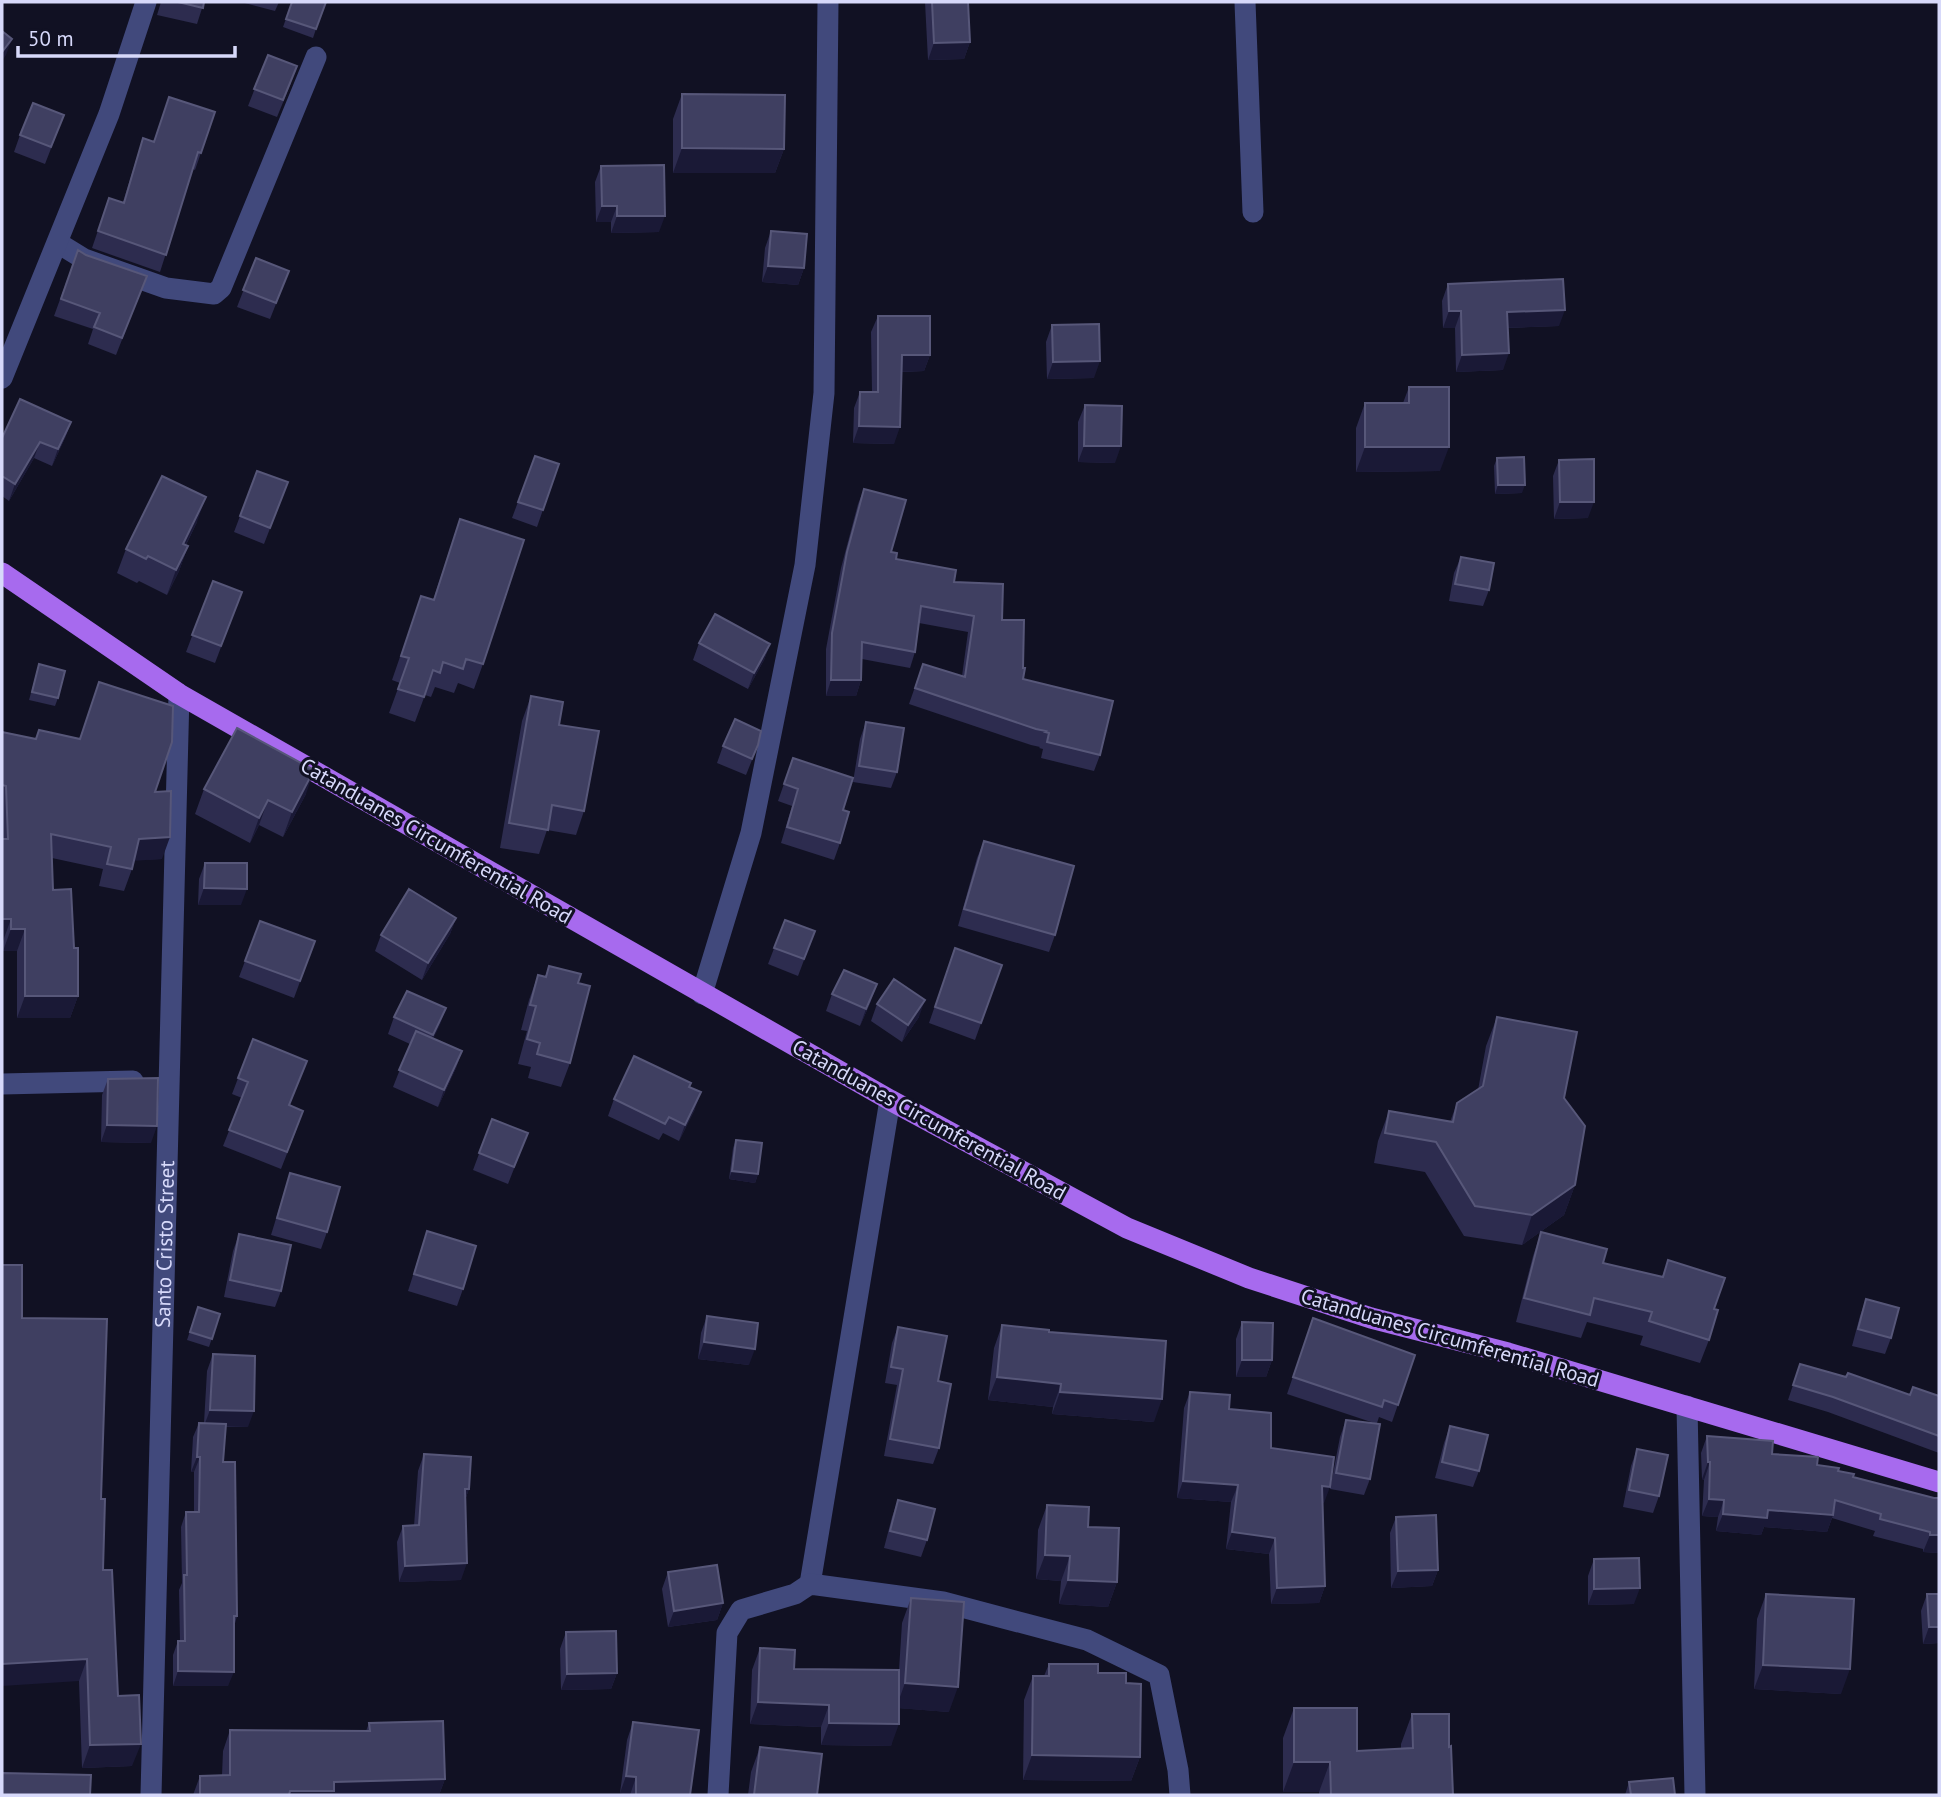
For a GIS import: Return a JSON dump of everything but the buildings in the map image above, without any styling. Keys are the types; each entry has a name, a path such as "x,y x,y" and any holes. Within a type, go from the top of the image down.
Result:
{"main road":[{"name":"Catanduanes Circumferential Road","path":"2,572 179,694 890,1100 1127,1228 1248,1278 1371,1318 1508,1353 1939,1482"}],"street":[{"path":"2,378 109,114 146,2"},
{"path":"702,994 751,832 805,565 824,393 828,2"},
{"path":"1245,2 1253,212"},
{"path":"58,243 84,259 166,288 215,294 221,288 316,57"},
{"name":"Santo Cristo Street","path":"151,1795 179,694"},
{"path":"2,1084 169,1081"},
{"path":"810,1584 890,1100"},
{"path":"1688,1406 1695,1795"},
{"path":"718,1795 727,1633 741,1609 795,1594 810,1584 943,1602 1087,1640 1159,1675 1178,1770 1180,1795"}]}
